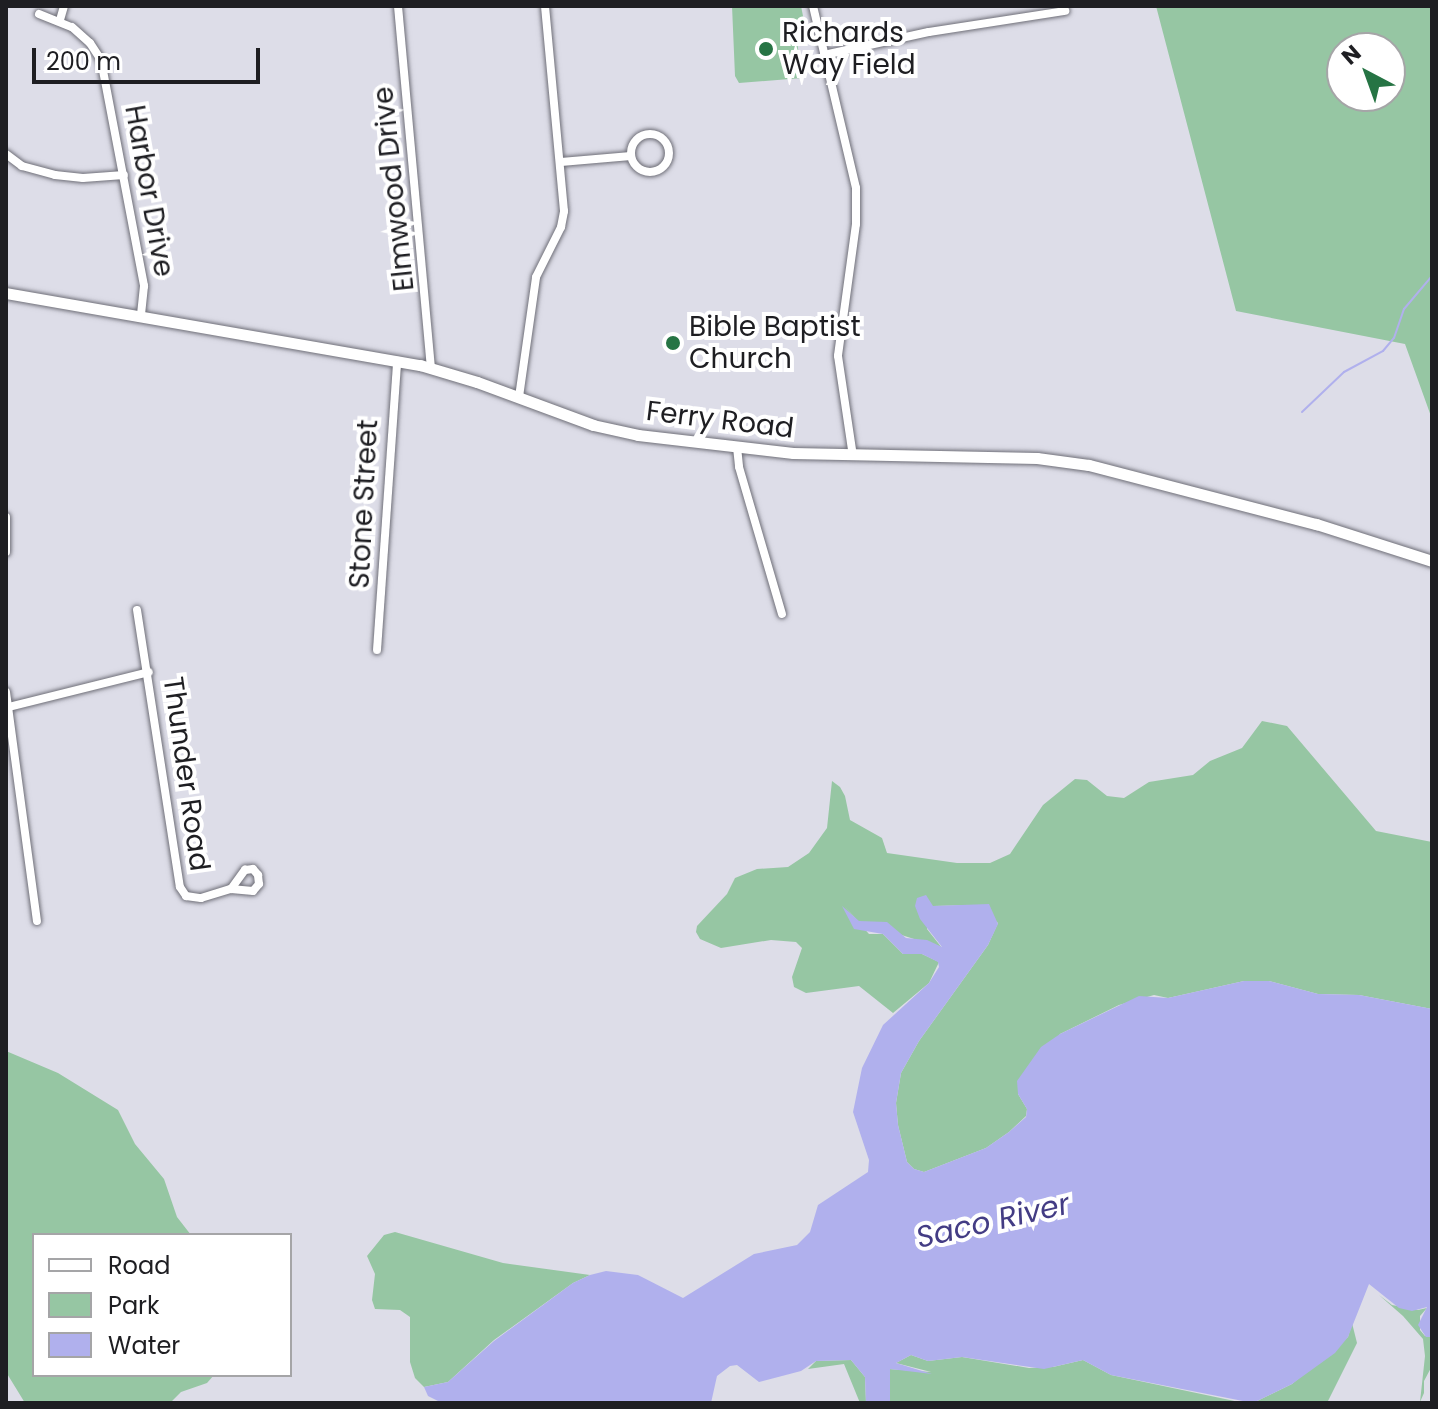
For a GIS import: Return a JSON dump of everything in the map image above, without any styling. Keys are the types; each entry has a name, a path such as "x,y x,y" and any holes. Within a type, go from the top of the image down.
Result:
{"main road":[{"name":"Ferry Road","path":"6,293 141,314 431,368 604,428 737,447 848,456 1037,458 1089,465 1316,524 1432,561"}],"street":[{"path":"60,20 64,6"},
{"name":"Elmwood Drive","path":"398,6 431,368"},
{"path":"519,397 536,277 562,222 561,162 545,6"},
{"path":"813,6 857,196 838,356 848,431 848,456"},
{"path":"824,55 929,32 999,24 1065,11"},
{"name":"Harbor Drive","path":"39,14 60,20 81,33 101,60 144,286 141,314"},
{"path":"645,135 662,139 669,150 663,167 651,172 639,169 631,156 634,143 645,135"},
{"path":"6,154 22,166 55,175 83,178 124,175"},
{"path":"561,162 631,156"},
{"name":"Stone Street","path":"377,650 397,361"},
{"path":"737,447 739,467 782,614"},
{"path":"6,517 6,552"},
{"name":"Thunder Road","path":"137,610 180,887 186,896 194,899 231,889"},
{"path":"9,707 149,672"},
{"path":"6,692 37,921"}],"green space":[{"name":"Richards Way Field","path":"732,6 801,6 804,21 795,26 802,78 739,83 735,76"},
{"path":"1156,6 1432,6 1432,419 1405,344 1236,311"},
{"path":"1262,721 1287,726 1376,831 1432,842 1432,1009 1359,995 1318,994 1269,981 1244,981 1168,998 1154,995 1119,1005 1060,1034 1018,1094 1027,1109 1026,1116 1009,1132 986,1148 924,1172 914,1169 907,1162 898,1125 896,1103 901,1073 919,1041 988,945 998,923 976,905 933,906 927,929 942,948 858,921 844,906 869,934 883,934 903,954 922,954 939,962 929,983 893,1013 859,986 806,993 794,987 792,977 802,948 796,942 771,940 721,948 700,939 696,932 697,926 727,894 735,878 757,869 788,867 809,853 827,828 832,781 845,796 850,820 882,838 887,853 957,863 990,863 1010,854 1043,805 1075,779 1087,780 1107,796 1124,798 1149,782 1193,775 1210,761 1242,748"},
{"path":"6,1051 58,1073 118,1110 135,1144 164,1179 177,1217 189,1233 32,1233 32,1377 212,1377 207,1383 181,1392 170,1403 25,1403 6,1372"},
{"path":"395,1232 503,1263 590,1275 573,1283 494,1340 448,1382 424,1387 415,1378 410,1362 410,1317 400,1310 375,1309 372,1300 375,1274 367,1256 384,1235"},
{"path":"1379,1295 1392,1305 1418,1310 1427,1308 1420,1316 1420,1330 1425,1336 1432,1337 1432,1366 1424,1381 1420,1402 1425,1356 1423,1339"},
{"path":"1352,1323 1357,1343 1327,1403 1253,1403 1292,1384 1348,1337"},
{"path":"911,1355 928,1361 962,1357 1029,1368 1053,1367 1083,1360 1111,1375 1244,1403 890,1403 889,1369 931,1372 896,1363"},
{"path":"851,1360 865,1377 866,1403 860,1403 844,1364 808,1369 816,1361"}],"water":[{"name":"Saco River","path":"926,895 933,906 989,904 998,924 988,945 919,1041 901,1073 896,1103 898,1125 907,1162 914,1169 924,1172 986,1148 1009,1132 1026,1117 1027,1109 1018,1094 1017,1081 1041,1047 1060,1034 1139,996 1168,998 1244,981 1269,981 1318,994 1359,995 1432,1009 1432,1337 1426,1337 1418,1325 1427,1307 1412,1311 1399,1308 1369,1284 1348,1337 1335,1353 1292,1384 1253,1403 1111,1375 1083,1360 1044,1369 962,1357 928,1361 911,1355 896,1363 932,1374 890,1369 890,1403 866,1403 865,1377 851,1360 816,1361 801,1371 759,1382 737,1365 730,1366 717,1376 711,1403 442,1403 428,1396 424,1387 448,1382 494,1341 573,1283 590,1275 606,1271 638,1275 683,1298 754,1254 797,1245 810,1232 818,1205 868,1172 869,1160 853,1112 862,1068 883,1025 929,983 939,967 938,962 922,954 903,954 883,934 854,929 842,906 859,921 887,922 906,938 927,940 942,947 920,919 915,906 917,898"}],"waterway":[{"path":"1302,412 1344,372 1383,351 1394,338 1404,309 1432,276"}],"place":[{"name":"Richards Way Field","path":"766,49"},
{"name":"Bible Baptist Church","path":"673,343"}]}
